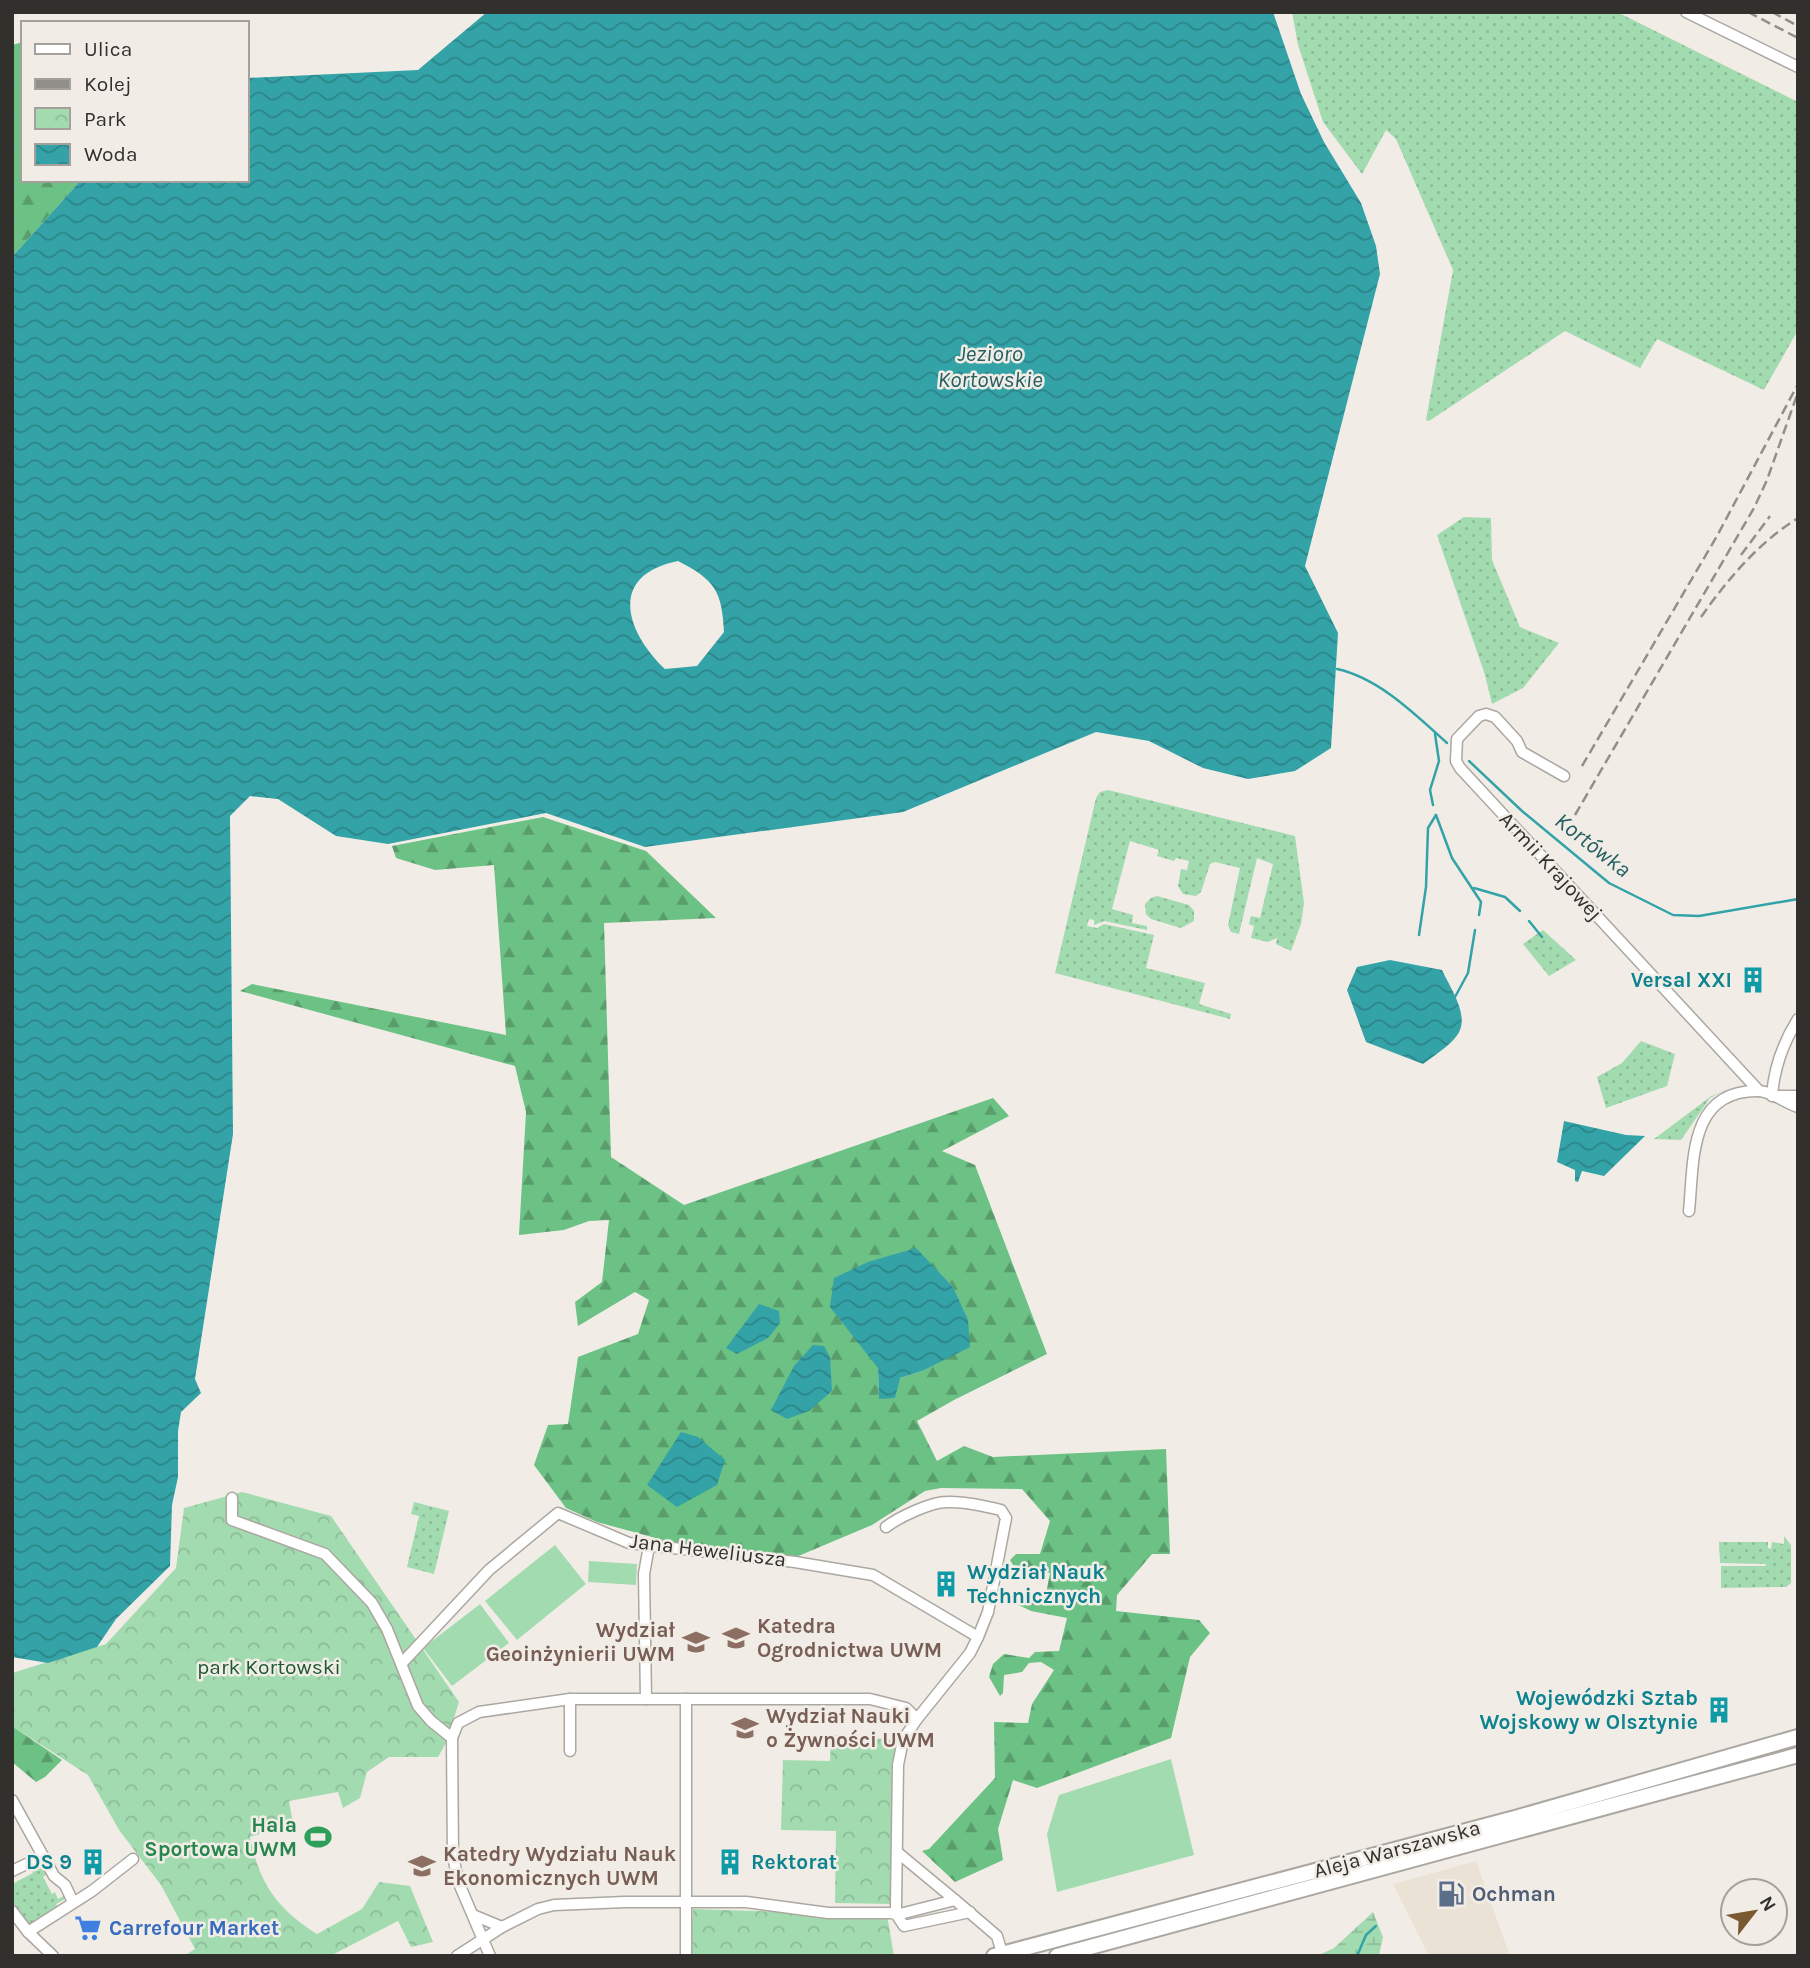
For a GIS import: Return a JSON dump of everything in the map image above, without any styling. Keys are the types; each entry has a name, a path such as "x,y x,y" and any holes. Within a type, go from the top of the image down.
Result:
{"main road":[{"name":"Aleja Warszawska","path":"1000,1955 1515,1818 1798,1737"},
{"name":"Aleja Warszawska","path":"1057,1956 1798,1755"}],"street":[{"path":"1686,12 1798,67"},
{"name":"Armii Krajowej","path":"1564,776 1522,752 1513,735 1495,717 1479,716 1457,739 1457,761 1460,768 1759,1091"},
{"path":"1772,1096 1773,1074 1786,1038 1798,1018"},
{"path":"1689,1211 1696,1141 1702,1121 1713,1107 1736,1094 1759,1091 1798,1107"},
{"path":"1772,1096 1798,1096"},
{"path":"232,1498 232,1521 324,1554 372,1603 402,1663 418,1706 430,1721 452,1738"},
{"path":"886,1527 897,1518 945,1501 1007,1511 988,1612 978,1637 970,1653 903,1740 898,1765 896,1914 904,1927 970,1912"},
{"name":"Jana Heweliusza","path":"402,1663 489,1570 558,1513 629,1543 795,1562 873,1575 978,1637"},
{"path":"646,1699 644,1574 649,1546"},
{"path":"490,1956 460,1886 453,1856 452,1738 458,1723 479,1712 570,1699 870,1699 905,1708 917,1719"},
{"path":"570,1699 570,1751"},
{"path":"686,1699 686,1956"},
{"path":"12,1800 54,1876 65,1885 73,1902"},
{"path":"897,1852 997,1936 1000,1955"},
{"path":"12,1871 43,1856"},
{"path":"28,1932 92,1891 133,1859"},
{"path":"457,1956 502,1927 538,1909 554,1905 747,1902 828,1913 896,1914 955,1900"},
{"path":"12,1911 16,1924 53,1956"},
{"path":"473,1915 502,1927"}],"shaded area":[{"path":"1476,1861 1510,1956 1429,1956 1393,1884"}],"green space":[{"path":"1292,12 1617,12 1798,102 1798,330 1764,390 1657,339 1640,368 1565,331 1429,421 1426,420 1453,270 1396,139 1386,130 1362,174 1323,122 1298,45"},
{"path":"21,43 21,182 79,182 12,257 12,45"},
{"path":"1464,517 1491,518 1492,560 1520,627 1559,643 1523,688 1492,704 1485,675 1437,535"},
{"path":"1108,790 1295,836 1304,903 1301,924 1291,951 1276,944 1277,938 1268,942 1251,938 1254,926 1249,924 1251,916 1260,918 1273,864 1257,858 1239,934 1231,932 1228,925 1240,868 1215,862 1210,864 1201,892 1196,896 1183,894 1178,886 1181,869 1187,870 1189,861 1176,858 1174,861 1157,856 1159,850 1130,841 1112,909 1133,915 1132,923 1147,926 1147,930 1104,921 1094,925 1094,920 1089,919 1087,926 1097,928 1104,924 1154,935 1146,968 1205,983 1199,1004 1231,1014 1230,1019 1055,973 1096,798 1100,792"},
{"path":"543,817 646,851 716,918 604,923 611,1157 684,1205 993,1098 1009,1116 942,1151 975,1165 1047,1354 917,1421 937,1461 964,1446 993,1457 1166,1449 1170,1554 1152,1554 1117,1595 1116,1611 1199,1620 1210,1633 1190,1657 1171,1738 1037,1788 1013,1780 998,1829 1003,1860 955,1882 922,1851 929,1849 995,1778 994,1722 1028,1723 1032,1704 1054,1670 1041,1662 1029,1663 1022,1672 1004,1675 1003,1693 1000,1696 989,1677 993,1664 1004,1654 1029,1658 1035,1652 1059,1651 1067,1618 1031,1611 1004,1598 1004,1594 1045,1599 1050,1573 1013,1565 1010,1560 1016,1554 1040,1554 1050,1521 1022,1489 941,1488 925,1491 872,1525 796,1557 720,1548 692,1548 597,1522 566,1508 534,1465 548,1425 568,1424 578,1357 638,1334 649,1300 635,1292 578,1326 575,1302 602,1282 609,1220 589,1221 564,1230 519,1235 526,1112 515,1066 240,991 252,984 506,1035 494,865 435,870 396,858 392,846","holes":["935,1269 953,1287 922,1371 900,1378 879,1399 878,1369"]},
{"path":"1157,896 1189,905 1194,911 1194,921 1181,928 1151,919 1146,914 1145,904"},
{"path":"1543,930 1576,960 1549,976 1523,944"},
{"path":"1641,1041 1675,1054 1667,1086 1606,1108 1597,1077 1622,1063"},
{"path":"1727,1089 1710,1098 1681,1140 1654,1139 1710,1097"},
{"name":"park Kortowski","path":"242,1492 331,1516 459,1702 446,1743 438,1757 389,1757 367,1772 360,1798 343,1808 338,1792 289,1801 293,1823 250,1837 259,1868 281,1904 317,1934 362,1909 379,1882 410,1886 433,1942 411,1947 398,1921 330,1956 184,1956 195,1949 161,1885 119,1830 88,1775 12,1726 12,1673 106,1644 176,1568 184,1508"},
{"path":"414,1502 449,1511 434,1574 407,1567 419,1516 411,1514"},
{"path":"1784,1536 1791,1545 1791,1583 1786,1587 1721,1588 1721,1566 1766,1564 1720,1563 1719,1542 1768,1542 1768,1548 1771,1549 1772,1542 1784,1544"},
{"path":"555,1545 586,1584 517,1640 485,1601"},
{"path":"589,1561 637,1564 636,1585 588,1582"},
{"path":"480,1604 509,1643 452,1686 423,1648"},
{"path":"12,1726 62,1760 36,1782 12,1762"},
{"path":"831,1735 897,1740 894,1763 891,1904 835,1903 836,1831 781,1830 783,1760 830,1761"},
{"path":"1171,1759 1194,1855 1057,1892 1047,1834 1059,1795"},
{"path":"37,1863 44,1866 49,1873 43,1877 52,1894 55,1892 58,1899 67,1894 68,1897 56,1904 59,1910 31,1925 18,1913 12,1884 33,1873 30,1866"},
{"path":"693,1909 887,1915 894,1956 690,1956"},
{"path":"1373,1912 1383,1937 1379,1956 1317,1956 1334,1948"}],"water":[{"name":"Jezioro Kortowskie","path":"487,12 1273,12 1301,94 1324,142 1361,203 1376,246 1380,274 1305,566 1338,633 1331,748 1295,771 1248,779 1203,768 1149,741 1096,732 903,812 645,847 546,813 388,844 336,836 278,799 250,796 230,816 233,1134 195,1379 201,1393 181,1412 178,1431 178,1477 172,1505 170,1566 116,1619 97,1647 48,1663 12,1657 12,257 79,182 248,182 248,78 418,70","holes":["678,561 701,574 714,588 718,597 724,632 697,666 665,669 640,638 633,622 630,606 633,591 641,578 656,568"]},
{"path":"1390,960 1442,970 1460,1010 1462,1019 1458,1034 1423,1064 1366,1042 1347,990 1357,967"},
{"path":"1564,1121 1626,1135 1645,1136 1604,1176 1582,1171 1578,1182 1575,1181 1575,1170 1557,1162"},
{"path":"916,1248 953,1287 968,1320 970,1347 922,1371 900,1378 895,1398 879,1399 878,1368 830,1307 834,1278 868,1262"},
{"path":"759,1304 779,1311 780,1323 768,1338 737,1354 726,1348"},
{"path":"813,1345 824,1346 830,1357 832,1391 809,1411 787,1419 771,1410 794,1366"},
{"path":"681,1432 698,1437 725,1460 717,1485 677,1507 647,1485"}],"waterway":[{"name":"Kortówka","path":"1337,669 1368,680 1382,689 1447,743"},
{"path":"1433,805 1430,790 1439,761 1435,734"},
{"name":"Kortówka","path":"1469,761 1522,811 1609,883 1673,915 1699,916 1798,899"},
{"path":"1436,815 1452,858 1481,902 1479,915"},
{"path":"1419,935 1426,887 1428,828 1436,815"},
{"path":"1474,888 1505,897 1520,911"},
{"path":"1529,921 1542,937"},
{"path":"1455,997 1468,973 1475,930"},
{"path":"1357,1956 1366,1935 1376,1926"}],"railway":[{"path":"1748,12 1798,38"},
{"path":"1772,12 1798,26"},
{"path":"1582,766 1717,536 1798,384"},
{"path":"1575,815 1754,508 1767,480 1797,395"},
{"path":"1741,555 1770,516"},
{"path":"1701,617 1745,563 1770,539 1798,518"}],"place":[{"name":"Versal XXI","path":"1753,980"},
{"name":"Wydział Nauk Technicznych","path":"946,1584"},
{"name":"Katedra Ogrodnictwa UWM","path":"736,1638"},
{"name":"Wydział Geoinżynierii UWM","path":"696,1642"},
{"name":"Wojewódzki Sztab Wojskowy w Olsztynie","path":"1719,1710"},
{"name":"Wydział Nauki o Żywności UWM","path":"745,1728"},
{"name":"Hala Sportowa UWM","path":"318,1837"},
{"name":"DS 9","path":"93,1862"},
{"name":"Rektorat","path":"730,1862"},
{"name":"Katedry Wydziału Nauk Ekonomicznych UWM","path":"422,1866"},
{"name":"Ochman","path":"1451,1894"},
{"name":"Carrefour Market","path":"88,1928"}]}
